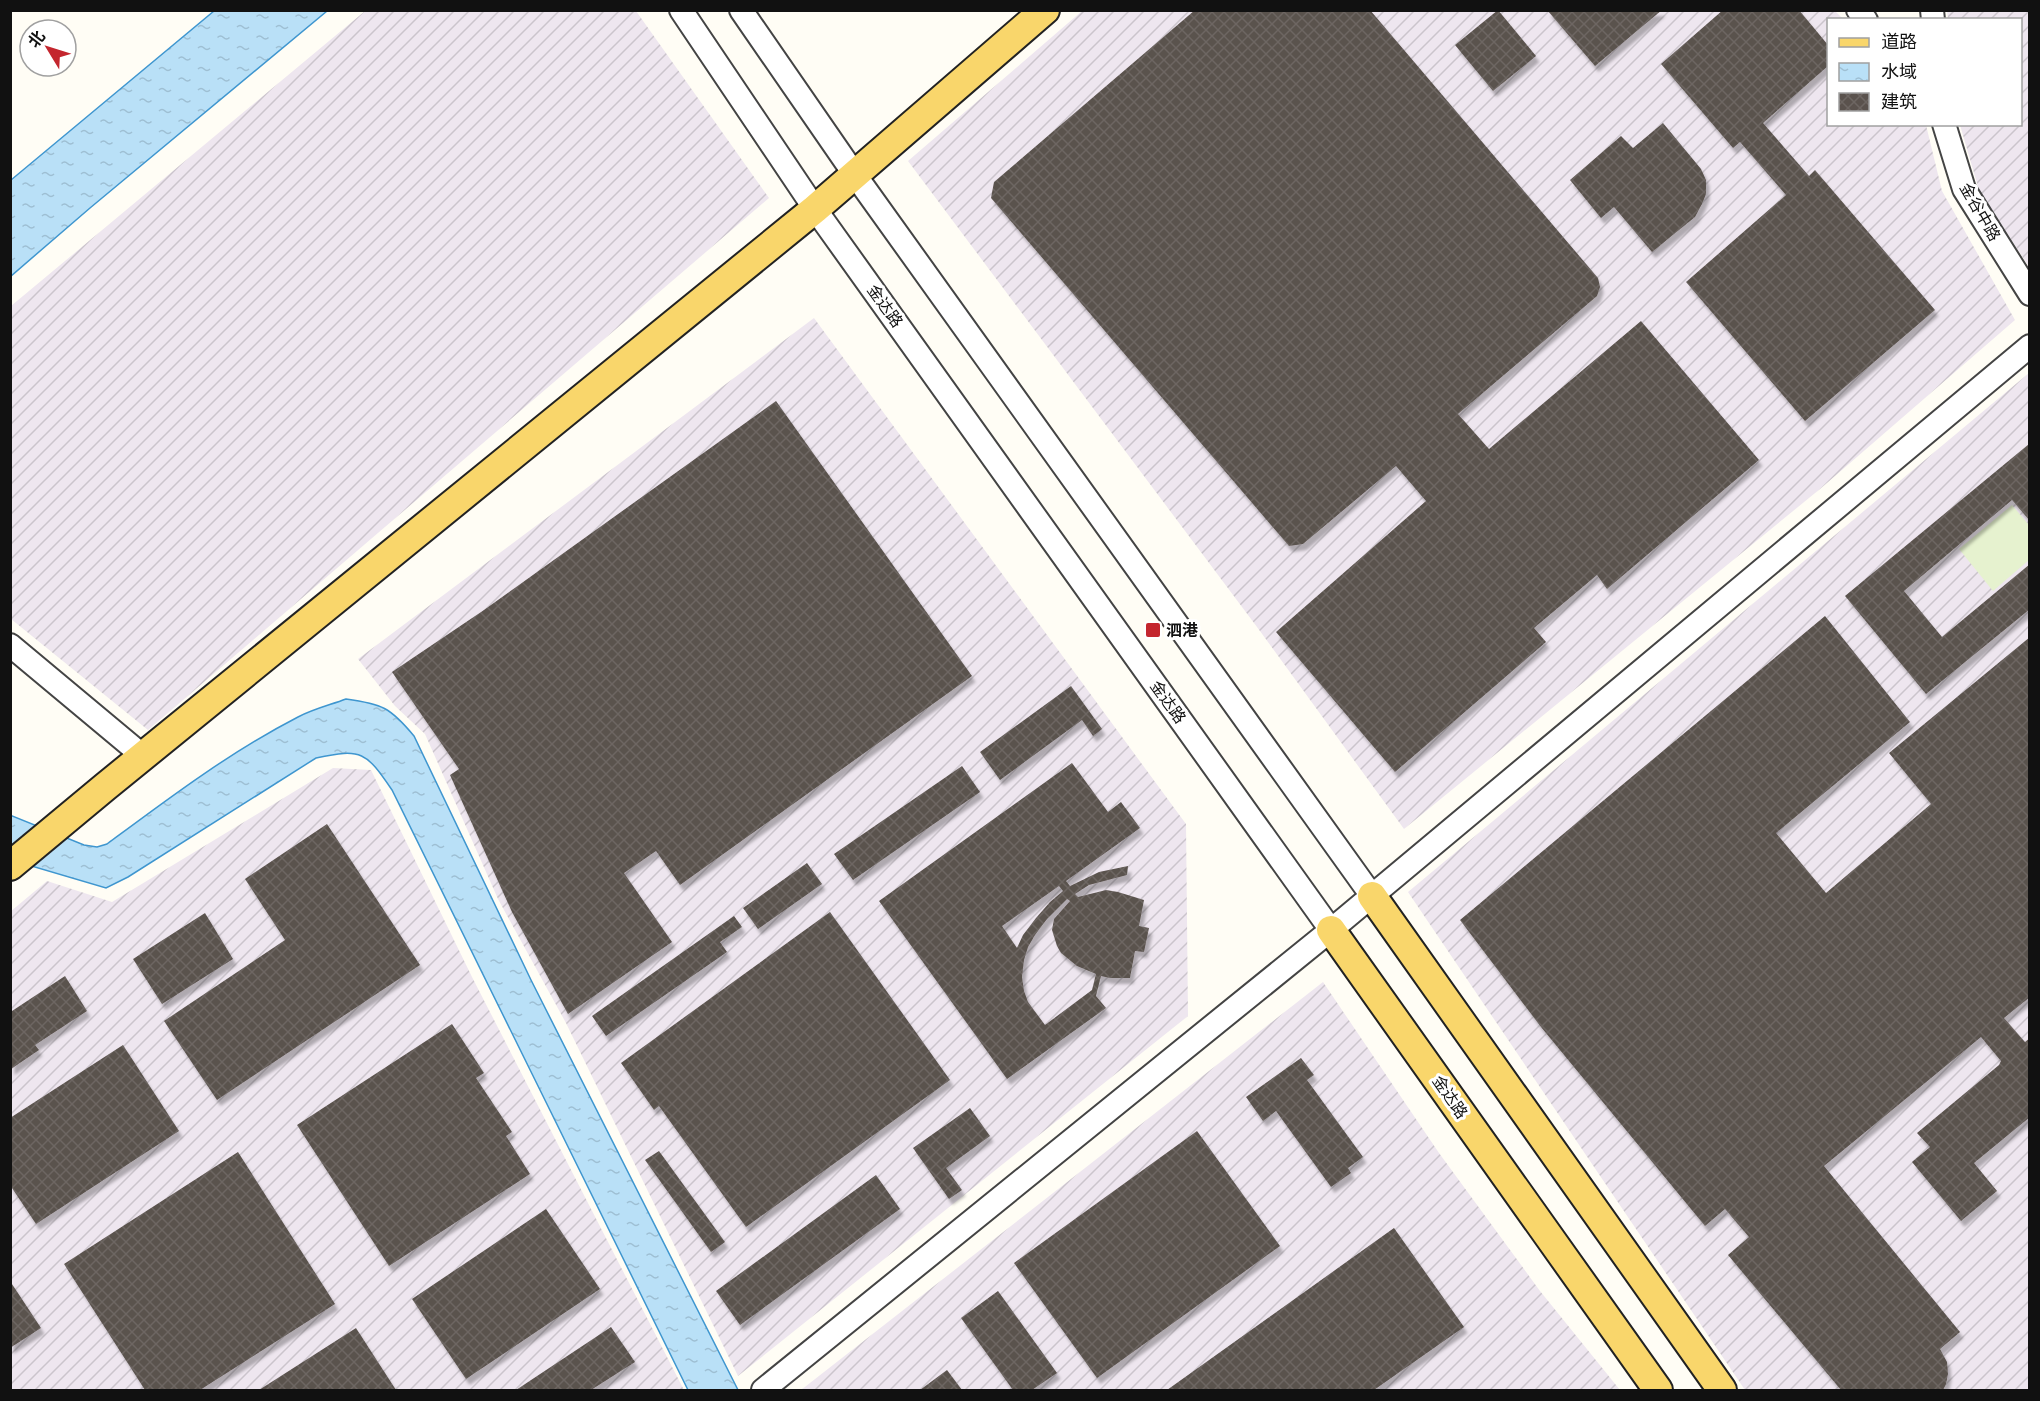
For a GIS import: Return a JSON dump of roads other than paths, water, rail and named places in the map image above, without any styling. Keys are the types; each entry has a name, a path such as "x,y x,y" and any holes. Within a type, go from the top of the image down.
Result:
{"main road":[{"path":"10,866 815,209 1045,10"},
{"path":"1372,896 1722,1390"},
{"name":"金达路","path":"1331,930 1658,1390"}],"street":[{"name":"金达路","path":"681,10 815,209 1331,930"},
{"path":"741,10 855,175 1372,896"},
{"name":"金谷中路","path":"1945,126 1964,189 2030,294"},
{"path":"765,1389 1331,930 2030,346"},
{"path":"10,645 144,756"}],"water":[{"path":"214,11 327,11 11,276 11,180"},
{"path":"346,699 384,708 414,736 531,980 738,1390 688,1390 392,790 369,761 362,756 344,753 316,758 128,877 106,888 11,860 10,815 84,845 97,847 107,844 200,776 248,745 304,714"}],"place":[{"name":"泗港","path":"1153,630"}]}
